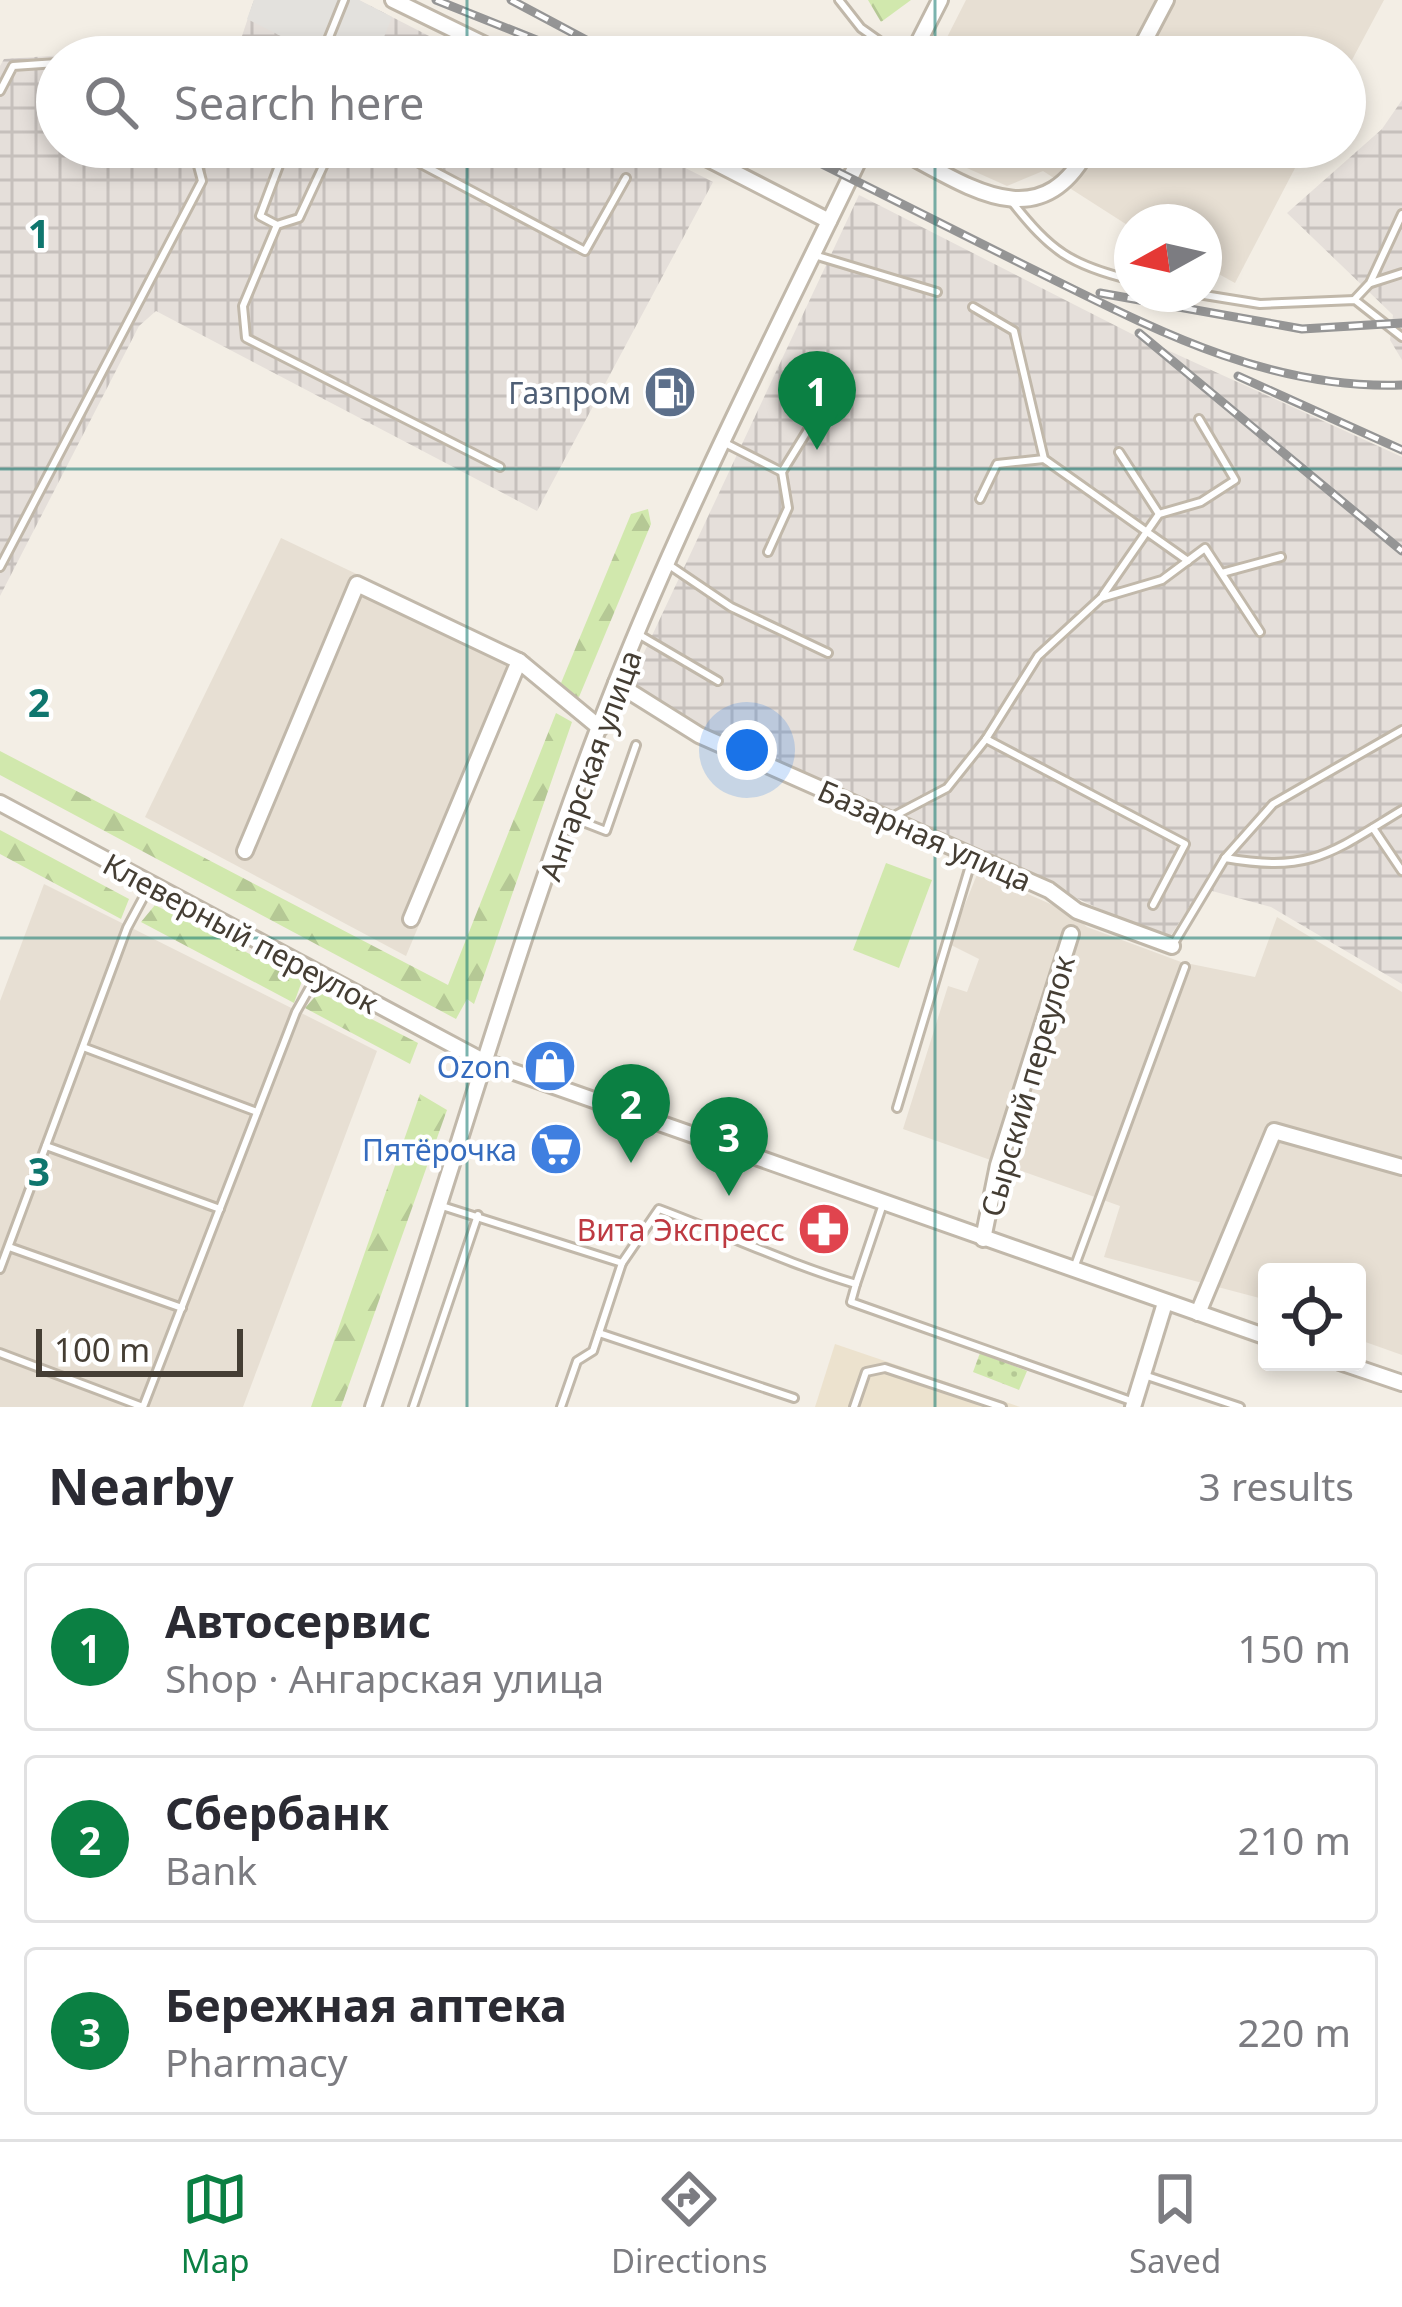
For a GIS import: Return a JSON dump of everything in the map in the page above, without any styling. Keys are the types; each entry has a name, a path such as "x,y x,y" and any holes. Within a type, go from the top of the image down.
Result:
{"street":[{"path":"393,0 467,36"},
{"path":"922,36 940,0"},
{"path":"1147,36 1166,0"},
{"path":"726,168 829,221"},
{"name":"Ангарская улица","path":"373,1407 483,1061 616,683 723,442 855,168"},
{"path":"938,168 1012,202 1042,197 1078,168"},
{"path":"245,851 357,584 519,661 600,728"},
{"path":"411,919 519,661"},
{"name":"Базарная улица","path":"616,683 699,735 1049,890 1077,911 1172,946"},
{"name":"Клеверный переулок","path":"0,803 483,1061 1258,1333"},
{"name":"Сырский переулок","path":"983,1239 998,1165 1071,934"},
{"path":"1198,1312 1274,1131 1402,1167"},
{"path":"1134,1405 1166,1304"},
{"path":"1366,1371 1402,1383"}],"lane":[{"path":"329,36 344,0"},
{"path":"839,0 872,36"},
{"path":"0,91 13,66 36,64"},
{"path":"0,567 202,181 199,168"},
{"path":"278,168 260,216 278,225 298,218 322,168"},
{"path":"429,168 585,251 626,178"},
{"path":"1012,202 1048,248 1087,269 1114,276"},
{"path":"1354,300 1370,283 1402,214"},
{"path":"278,225 243,306 246,338 500,467"},
{"path":"812,255 937,292"},
{"path":"1370,283 1402,273"},
{"path":"1222,298 1260,304 1354,300 1402,337"},
{"path":"974,308 1014,331 1044,459 1188,561"},
{"path":"768,552 788,508 782,472 840,378"},
{"path":"889,819 947,788 986,739 1038,656 1101,598 1160,514 1201,502 1235,480 1199,419"},
{"path":"723,442 782,472"},
{"path":"1119,452 1160,514"},
{"path":"980,499 997,464 1044,459"},
{"path":"1101,598 1162,580 1205,548 1260,632"},
{"path":"1222,573 1281,557"},
{"path":"669,565 731,607 829,653"},
{"path":"638,634 718,681"},
{"path":"1172,946 1225,858 1273,804 1402,730"},
{"path":"986,739 1185,844 1153,905"},
{"path":"569,817 606,831 636,745"},
{"path":"1225,858 1275,867 1320,859 1402,810"},
{"path":"1373,828 1402,871"},
{"path":"897,1108 974,856"},
{"path":"0,1269 127,928 150,884"},
{"path":"1073,1270 1185,967"},
{"path":"0,1353 143,1407 296,1012 317,975"},
{"path":"83,1047 257,1112"},
{"path":"46,1146 220,1209"},
{"path":"883,1204 851,1302 1134,1405"},
{"path":"439,1205 622,1263"},
{"path":"561,1407 577,1360 593,1352 622,1263 659,1209 753,1245 775,1260 856,1284"},
{"path":"412,1407 478,1215"},
{"path":"8,1247 182,1308"},
{"path":"599,1333 794,1398"},
{"path":"854,1407 866,1372 885,1368 1001,1407"},
{"path":"1142,1375 1214,1403 1240,1407"}],"shaded area":[{"path":"254,0 359,0 429,36 242,36"},
{"path":"254,0 359,0 392,17 384,36 281,36 247,19"},
{"path":"966,0 1384,0 1365,36 948,36"},
{"path":"36,57 36,168 685,168 713,182 537,511 156,311 139,326 0,596 0,66 4,59"},
{"path":"1402,100 1402,360 1390,340 1393,315 1287,213 1338,168 1366,168 1366,143"},
{"path":"967,168 1295,168 1235,283 1222,276 1222,204 1114,204 1114,216 1043,171 1007,186"},
{"path":"859,195 1130,333 1402,457 1402,984 1271,907 1201,888 1168,940 676,715 633,686 634,674"},
{"path":"281,538 531,657 406,956 145,817"},
{"path":"978,872 1073,914 1087,927 1181,962 1255,977 1277,917 1402,992 1402,1355 1366,1342 1366,1263 1258,1263 1258,1298 1104,1257 1120,1206 903,1129 948,986 967,992 979,959 949,944"},
{"path":"44,884 377,1051 243,1407 0,1407 0,1001"},
{"path":"835,1344 1020,1407 815,1407"}],"green space":[{"path":"868,0 911,0 881,22"},
{"path":"648,509 651,524 579,697 568,694 561,683 631,514"},
{"path":"556,713 572,722 474,1004 467,999 456,1019 0,775 0,751 448,985"},
{"path":"0,830 129,899 121,919 0,854"},
{"path":"886,863 932,880 899,968 853,950"},
{"path":"155,905 302,981 294,1003 141,922"},
{"path":"319,992 418,1043 410,1064 305,1008"},
{"path":"420,1094 447,1110 341,1407 311,1407"},
{"path":"980,1353 1027,1371 1019,1390 973,1372"}],"railway":[{"path":"436,0 526,36"},
{"path":"511,0 579,36"},
{"path":"830,168 1118,311 1209,350 1303,377 1402,385"},
{"path":"1100,293 1302,329 1402,323"},
{"path":"1139,333 1402,551"},
{"path":"1238,376 1402,450"}],"place":[{"name":"Газпром","path":"670,392"},
{"name":"Автосервис","path":"817,450"},
{"name":"Ozon","path":"550,1066"},
{"name":"Пятёрочка","path":"556,1149"},
{"name":"Сбербанк","path":"631,1163"},
{"name":"Бережная аптека","path":"729,1196"},
{"name":"Вита Экспресс","path":"824,1229"}]}
